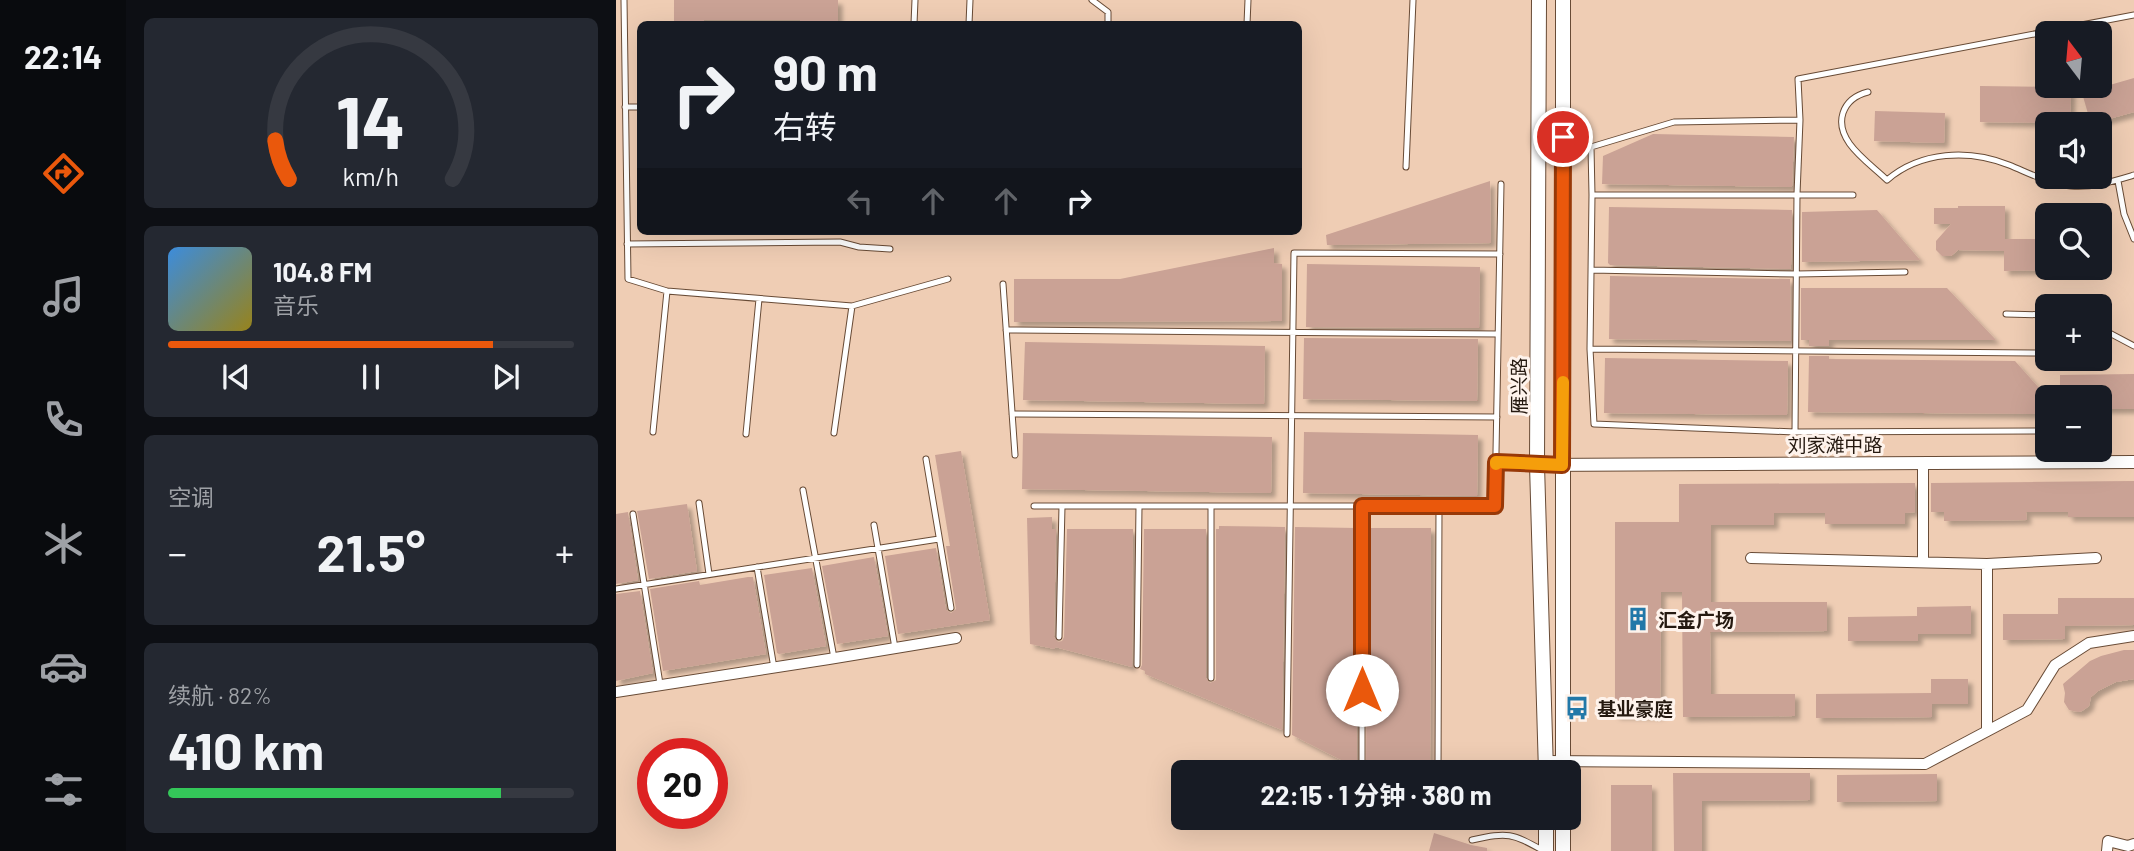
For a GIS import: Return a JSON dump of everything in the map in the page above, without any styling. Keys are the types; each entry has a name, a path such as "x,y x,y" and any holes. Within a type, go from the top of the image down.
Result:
{"main road":[{"name":"雁兴路","path":"1539,0 1537,465 1546,760"},
{"path":"1563,0 1563,760"},
{"path":"1545,851 1546,830"},
{"path":"1563,830 1563,851"}],"street":[{"name":"刘家滩中路","path":"1537,465 2134,461"},
{"path":"1923,463 1923,562"},
{"path":"1751,558 1987,564 2096,558"},
{"path":"1987,564 1987,731"},
{"path":"1581,766 1925,764 2027,710 2055,665 2089,643 2134,636"},
{"path":"616,692 956,638"},
{"path":"2107,851 2108,842 2128,846 2134,844"}],"lane":[{"path":"624,0 628,278 667,291 852,306 948,279"},
{"path":"914,21 915,0"},
{"path":"969,21 970,0"},
{"path":"1092,0 1108,12 1108,21"},
{"path":"1247,21 1248,0"},
{"path":"1406,167 1413,0"},
{"path":"1795,432 1800,120 1798,79 2134,15"},
{"path":"1868,92 1860,94 1848,103 1842,116 1842,130 1849,143 1887,180 1918,160 1966,155 1995,160 2031,176 2070,186 2118,181 2134,174"},
{"path":"625,107 637,107"},
{"path":"1800,120 1674,122 1591,147 1590,349 1594,424 1795,432 2035,432"},
{"path":"2118,181 2124,214 2134,239"},
{"path":"1034,506 1495,506 1501,184"},
{"path":"1592,195 1853,195"},
{"path":"627,244 841,242 859,247 890,249"},
{"path":"1287,734 1294,253 1500,254"},
{"path":"1591,270 1797,274 1905,272"},
{"path":"1003,284 1015,455"},
{"path":"653,432 667,291"},
{"path":"746,434 759,299"},
{"path":"834,433 852,306"},
{"path":"2006,314 2035,315"},
{"path":"1006,330 1498,334"},
{"path":"2112,334 2134,346"},
{"path":"1590,349 2035,353"},
{"path":"1012,414 1497,417"},
{"path":"926,459 951,608"},
{"path":"1496,462 1537,465"},
{"path":"803,490 834,658"},
{"path":"699,503 709,574"},
{"path":"1059,637 1062,506"},
{"path":"1137,665 1139,506"},
{"path":"1211,506 1211,678"},
{"path":"1362,506 1362,760"},
{"path":"1438,760 1439,506"},
{"path":"633,514 660,685"},
{"path":"874,524 895,648"},
{"path":"616,589 939,539"},
{"path":"757,567 774,668"},
{"path":"1472,840 1504,833 1545,851"}],"building":[{"path":"674,0 838,0 838,21 674,21"},
{"path":"2134,78 2134,112 2112,118 2112,112 2088,112 2083,98 2112,98 2112,84"},
{"path":"1980,86 2035,87 2035,98 2071,98 2070,112 2035,112 2035,123 1980,122"},
{"path":"1875,111 1945,113 1944,143 1874,141"},
{"path":"1653,134 1794,137 1792,187 1602,184 1603,156"},
{"path":"1490,181 1491,243 1327,245 1326,235"},
{"path":"2005,206 2005,239 2035,239 2035,270 2004,271 2004,251 1958,250 1951,256 1942,256 1936,250 1936,241 1951,224 1934,224 1934,208"},
{"path":"1609,207 1792,210 1790,269 1610,265"},
{"path":"1877,210 1920,260 1802,262 1802,212"},
{"path":"1274,248 1274,263 1282,264 1282,321 1014,322 1014,279 1120,279"},
{"path":"1307,264 1480,267 1479,328 1306,327"},
{"path":"1610,276 1790,279 1791,341 1609,339"},
{"path":"1801,288 1947,288 1996,340 1829,340 1829,346 1809,346 1809,340 1801,340"},
{"path":"1304,338 1478,339 1477,401 1303,399"},
{"path":"1025,342 1265,346 1264,404 1023,400"},
{"path":"1809,356 1829,356 1829,359 2015,361 2036,385 2035,414 1808,412"},
{"path":"1605,358 1788,361 1787,415 1604,413"},
{"path":"2134,374 2134,409 2112,409 2112,385 2060,385 2060,375"},
{"path":"1304,432 1478,435 1477,496 1303,493"},
{"path":"1023,433 1272,437 1271,493 1022,489"},
{"path":"961,451 990,620 898,634 885,556 936,548 946,610 951,613 956,609 946,546 950,546 935,455"},
{"path":"2134,481 2134,517 2068,517 2068,512 2026,512 2027,520 1944,521 1944,512 1931,512 1931,483"},
{"path":"1915,483 1915,512 1905,513 1905,524 1825,524 1825,513 1774,513 1774,525 1711,525 1711,602 1827,602 1827,631 1710,632 1711,694 1795,694 1795,716 1683,717 1682,592 1661,592 1660,715 1615,715 1615,522 1679,522 1679,484"},
{"path":"687,504 697,571 649,579 637,511"},
{"path":"628,512 638,580 616,584 616,514"},
{"path":"1052,517 1052,529 1056,529 1054,637 1058,642 1064,637 1067,529 1133,529 1132,667 1055,647 1030,644 1027,518"},
{"path":"1219,526 1285,527 1282,730 1145,674 1145,671 1140,669 1144,529 1206,529 1206,678 1210,683 1216,680 1216,529 1219,529"},
{"path":"1295,527 1357,528 1357,760 1341,760 1292,735"},
{"path":"1367,528 1431,528 1430,760 1366,760"},
{"path":"874,557 888,636 837,644 822,566"},
{"path":"812,568 826,646 779,654 764,575"},
{"path":"753,577 766,654 663,671 650,589 699,581 700,585"},
{"path":"640,591 653,673 616,681 616,594"},
{"path":"2058,598 2134,598 2134,625 2065,626 2065,639 2003,640 2003,614 2058,614"},
{"path":"1971,606 1971,634 1918,634 1918,641 1848,641 1848,617 1917,616 1917,607"},
{"path":"2124,650 2134,650 2134,679 2116,682 2098,691 2091,697 2089,706 2082,711 2069,710 2064,702 2063,684 2090,661"},
{"path":"1931,679 1968,679 1968,704 1932,704 1932,717 1816,718 1816,694 1931,693"},
{"path":"1673,773 1810,773 1810,800 1702,801 1702,851 1674,851"},
{"path":"1937,774 1937,801 1837,802 1837,775"},
{"path":"1611,785 1652,785 1652,851 1611,851"},
{"path":"1434,833 1487,848 1487,851 1429,851"}],"slow traffic":[{"path":"1496,464 1562,465 1563,382"}],"place":[{"name":"汇金广场","path":"1638,619"},
{"name":"基业豪庭","path":"1577,708"}],"route":[{"path":"1362,690 1362,506 1495,506 1496,462 1562,465 1563,137"}]}
